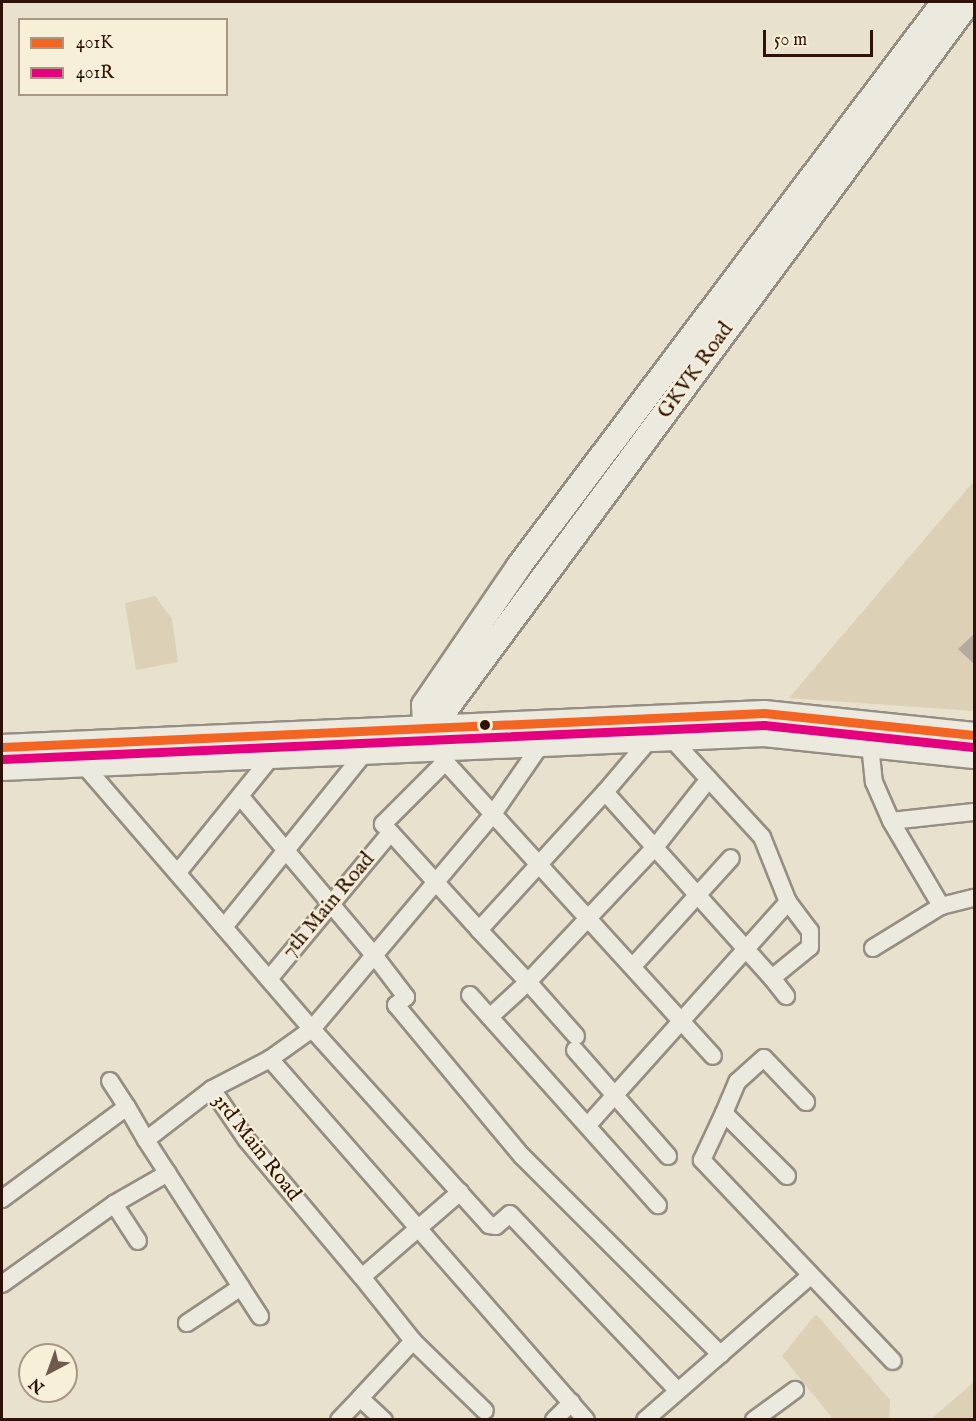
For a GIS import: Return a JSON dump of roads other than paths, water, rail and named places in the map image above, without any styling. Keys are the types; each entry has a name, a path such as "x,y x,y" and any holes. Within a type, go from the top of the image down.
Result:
{"main road":[{"name":"GKVK Road","path":"436,745 424,705 519,566 944,2"},
{"name":"GKVK Road","path":"436,745 448,707 969,2"},
{"path":"2,768 366,751 764,713 975,735"},
{"path":"2,747 436,745 764,734 975,756"}],"street":[{"path":"479,930 543,865 605,792 661,738 709,779 762,837 788,902 814,940 772,978"},
{"path":"212,1089 270,1059 312,1029 493,814 542,743"},
{"path":"668,1155 615,1097 528,982 383,824 436,745 493,814 634,965 713,1056"},
{"path":"870,745 874,782 891,821 941,906"},
{"path":"224,927 284,848 366,751"},
{"path":"179,871 272,756"},
{"path":"83,764 179,871 312,1029 492,1227 510,1214 678,1391"},
{"path":"490,1017 590,919 656,846 709,779"},
{"path":"605,792 701,893 786,996"},
{"path":"240,796 374,955 406,997 396,1005 522,1156 721,1355"},
{"path":"891,821 975,812"},
{"name":"7th Main Road","path":"269,979 330,902 390,833"},
{"path":"634,965 731,858"},
{"path":"873,948 941,906 975,898"},
{"path":"588,1125 682,1023 788,902"},
{"path":"470,994 658,1205"},
{"path":"806,1102 764,1058 737,1082 702,1161 893,1361"},
{"path":"270,1059 586,1419"},
{"path":"110,1082 260,1316"},
{"name":"3rd Main Road","path":"146,1140 212,1089 246,1138 413,1341 485,1411"},
{"path":"2,1198 127,1107"},
{"path":"724,1113 787,1176"},
{"path":"2,1284 114,1204 168,1173"},
{"path":"362,1277 460,1192"},
{"path":"114,1204 138,1241"},
{"path":"645,1419 811,1275"},
{"path":"187,1323 241,1287"},
{"path":"339,1419 413,1341"},
{"path":"754,1419 795,1390"},
{"path":"360,1398 384,1419"},
{"path":"554,1419 572,1402"}]}
